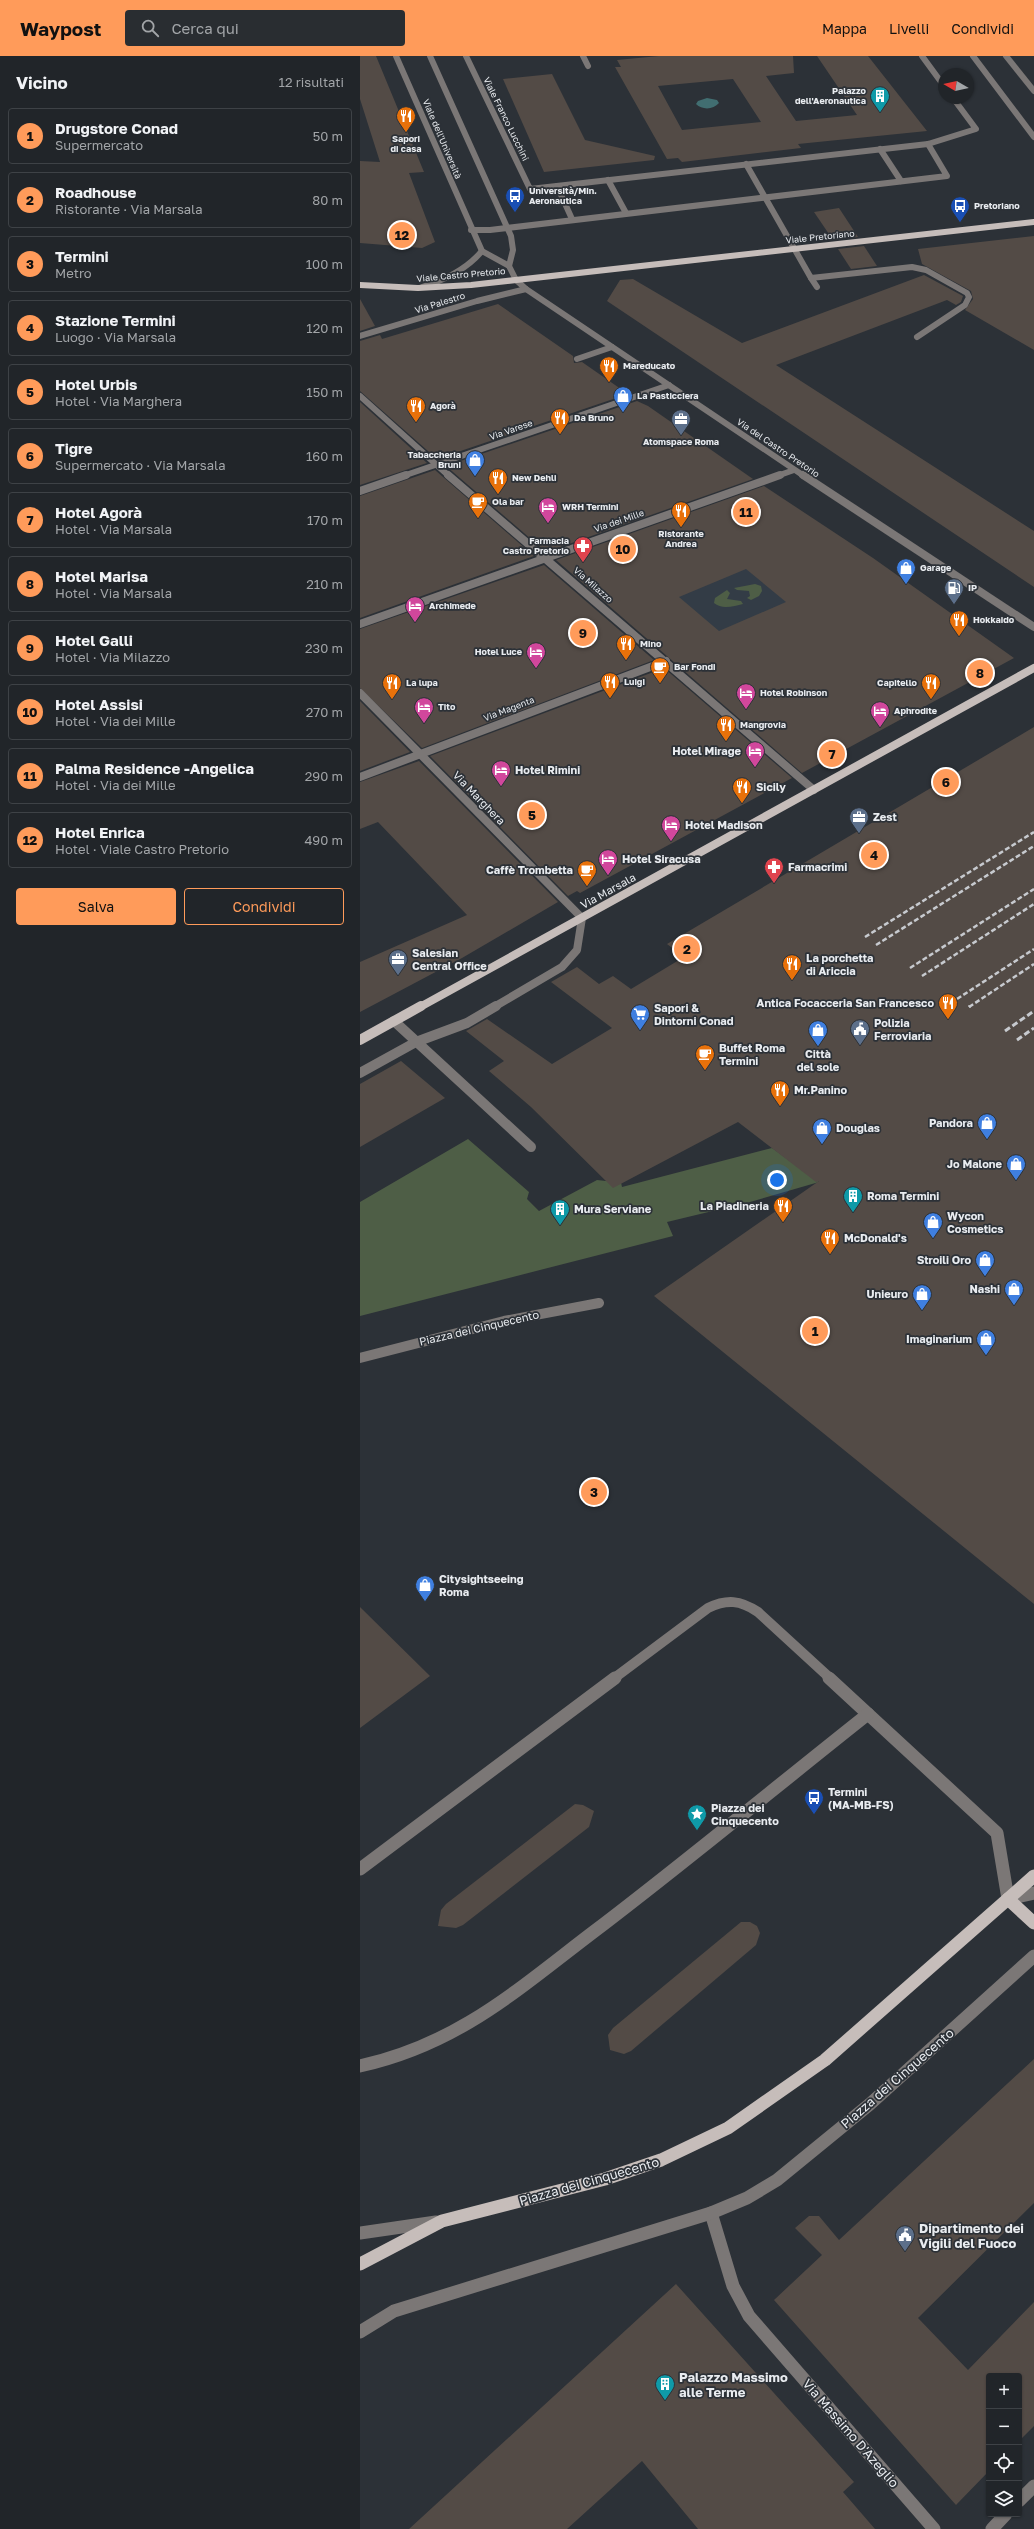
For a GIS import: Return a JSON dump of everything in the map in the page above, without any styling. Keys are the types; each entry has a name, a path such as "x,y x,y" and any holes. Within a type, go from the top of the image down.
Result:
{"main road":[{"name":"Viale Pretoriano","path":"516,280 1034,222"},
{"name":"Viale Castro Pretorio","path":"360,285 418,288 516,280"},
{"name":"Via Marsala","path":"360,1040 1034,668"},
{"name":"Piazza dei Cinquecento","path":"360,2264 442,2221 612,2176 661,2160 728,2128 751,2114 825,2060 1034,1876"},
{"path":"1008,1899 1034,1923"}],"street":[{"name":"Viale dell'Università","path":"396,56 471,230 482,251"},
{"path":"430,56 507,226 513,246 509,266"},
{"name":"Viale Franco Lucchini","path":"466,56 530,189 557,186"},
{"path":"583,56 588,66"},
{"path":"922,56 938,78"},
{"path":"972,56 1034,137"},
{"path":"1006,56 1034,91"},
{"path":"572,219 557,186 928,144 976,129 957,104"},
{"path":"471,230 490,230 507,226 947,176 928,144"},
{"path":"880,149 901,181"},
{"path":"746,164 817,287"},
{"path":"608,180 626,213"},
{"path":"418,288 446,279 474,260 482,251 509,266 516,280"},
{"path":"811,278 912,267 926,270 967,292 970,298 965,305 917,337"},
{"name":"Via del Castro Pretorio","path":"516,280 526,289 794,470 1034,627"},
{"name":"Via Palestro","path":"360,336 477,301 526,289"},
{"path":"577,359 612,347"},
{"name":"Via Varese","path":"360,491 669,385"},
{"name":"Via Milazzo","path":"360,396 436,465 666,661 814,790"},
{"name":"Via dei Mille","path":"360,624 794,470"},
{"name":"Via Magenta","path":"360,777 666,661"},
{"name":"Via Marghera","path":"360,693 582,918"},
{"path":"360,1073 416,1042 467,1023 562,967 577,950 582,918"},
{"path":"394,1021 531,1147"},
{"name":"Piazza dei Cinquecento","path":"360,1358 504,1321 599,1303"},
{"path":"360,1869 708,1608 723,1600 737,1600 758,1612 997,1833 1008,1899"},
{"path":"360,2066 407,2054 453,2033 487,2013 655,1884 868,1714"},
{"name":"Piazza dei Cinquecento","path":"1008,1899 1034,1893"},
{"name":"Piazza dei Cinquecento","path":"360,2332 394,2311 711,2214 747,2198 778,2180 876,2099 1034,1956"},
{"name":"Via Massimo D'Azeglio","path":"711,2214 739,2300 749,2316 934,2529"},
{"name":"Piazza dei Cinquecento","path":"360,2233 442,2221"},
{"path":"1022,2498 1034,2486"},
{"path":"992,2529 1003,2517"}],"shaded area":[{"path":"724,554 890,571 737,646 635,592"}],"green space":[{"path":"755,584 761,586 762,591 759,596 751,600 747,598 750,596 749,591 737,590 734,588"},
{"path":"727,590 730,593 727,599 741,601 743,604 724,607 714,603 715,598"},
{"path":"468,1139 529,1192 527,1199 539,1211 597,1180 606,1181 620,1178 622,1187 772,1148 819,1182 750,1202 667,1222 673,1236 360,1316 360,1202"}],"water":[{"path":"707,98 717,100 719,103 711,108 704,108 696,104 698,101"}],"building":[{"path":"360,56 376,56 424,172 409,173 435,242 422,248 360,243 360,161 380,162 360,99"},
{"name":"Palazzo dell'Aeronautica","path":"659,56 793,56 794,73 766,76 796,121 857,115 817,56 868,56 927,131 798,144 801,148 682,162 678,158 667,159 615,67 621,67 617,60","holes":["733,79 761,122 682,130 658,86"]},
{"path":"552,74 585,140 655,156 654,160 544,172 503,79"},
{"path":"839,208 858,237 833,240 814,212"},
{"path":"1034,236 1034,350 965,310 973,299 971,291 922,264 918,249"},
{"path":"864,246 877,266 851,269 838,249"},
{"path":"924,275 963,296 961,302 956,305 947,300 776,365 1034,531 1034,587 607,301 620,280 633,279 742,343"},
{"path":"360,299 375,326 360,331"},
{"path":"498,304 573,356 574,363 582,362 628,394 437,459 360,391 360,341 380,335 382,339"},
{"path":"637,401 648,406 753,479 546,552 446,466"},
{"path":"360,402 427,463 360,485"},
{"path":"435,470 534,556 360,618 360,496"},
{"path":"764,486 873,558 1014,658 802,773 556,560","holes":["746,569 786,602 719,631 679,597"]},
{"path":"544,565 654,660 422,748 360,688 360,629"},
{"path":"664,668 792,778 580,893 577,891 568,896 430,756"},
{"path":"360,701 410,752 360,771"},
{"path":"1034,727 1034,1604 654,1296 819,1181 816,1182 738,1122 613,1188 531,1107 489,1071 504,1061 466,1031 487,1019 552,1064 612,1028 551,982 577,967 599,984 613,976 631,989 684,957 667,944"},
{"path":"419,761 558,902 462,958 360,1012 360,962 467,915 378,822 360,829 360,782"},
{"path":"401,1061 445,1098 360,1147 360,1084"},
{"path":"360,1607 430,1676 360,1728"},
{"path":"575,1804 583,1805 594,1811 589,1827 463,1925 456,1928 438,1926 441,1910 446,1904"},
{"path":"741,1922 750,1922 757,1926 760,1933 756,1945 631,2051 624,2054 610,2050 608,2035 613,2028"},
{"name":"Dipartimento dei Vigili del Fuoco","path":"1034,2059 1034,2203 918,2318 968,2370 1034,2302 1034,2426 1022,2438 1022,2373 986,2373 986,2474 956,2505 774,2300 822,2255 795,2228 809,2216 819,2216 839,2240"},
{"name":"Palazzo Massimo alle Terme","path":"676,2284 854,2482 843,2492 875,2529 698,2529 642,2461 567,2529 409,2529"}],"railway":[{"path":"865,937 1034,832"},
{"path":"876,945 1034,846"},
{"path":"910,968 1034,889"},
{"path":"922,976 1034,904"},
{"path":"957,999 1034,949"},
{"path":"970,1006 969,1007 1034,964"},
{"path":"1005,1031 1034,1011"},
{"path":"1017,1040 1034,1028"}],"place":[{"name":"Palazzo dell'Aeronautica","path":"880,113"},
{"name":"Sapori di casa","path":"406,133"},
{"name":"Università/Min. Aeronautica","path":"515,213"},
{"name":"Pretoriano","path":"960,223"},
{"name":"Hotel Enrica","path":"402,235"},
{"name":"Mareducato","path":"609,383"},
{"name":"La Pasticciera","path":"623,413"},
{"name":"Agorà","path":"416,423"},
{"name":"Da Bruno","path":"560,435"},
{"name":"Atomspace Roma","path":"681,436"},
{"name":"Tabaccheria Bruni","path":"475,477"},
{"name":"New Dehli","path":"498,495"},
{"name":"Palma Residence -Angelica","path":"746,512"},
{"name":"Ola bar","path":"478,519"},
{"name":"WRH Termini","path":"548,524"},
{"name":"Ristorante Andrea","path":"681,528"},
{"name":"Hotel Assisi","path":"623,549"},
{"name":"Farmacia Castro Pretorio","path":"583,563"},
{"name":"Garage","path":"906,585"},
{"name":"IP","path":"954,605"},
{"name":"Archimede","path":"415,623"},
{"name":"Hotel Galli","path":"583,633"},
{"name":"Hokkaido","path":"959,637"},
{"name":"Mino","path":"626,661"},
{"name":"Hotel Luce","path":"536,669"},
{"name":"Hotel Marisa","path":"980,673"},
{"name":"Bar Fondi","path":"660,684"},
{"name":"Luigi","path":"610,699"},
{"name":"La lupa","path":"392,700"},
{"name":"Capitello","path":"931,700"},
{"name":"Hotel Robinson","path":"746,710"},
{"name":"Tito","path":"424,724"},
{"name":"Aphrodite","path":"880,728"},
{"name":"Mangrovia","path":"726,742"},
{"name":"Hotel Agorà","path":"832,754"},
{"name":"Hotel Mirage","path":"755,768"},
{"name":"Tigre","path":"946,782"},
{"name":"Hotel Rimini","path":"501,787"},
{"name":"Sicily","path":"742,804"},
{"name":"Hotel Urbis","path":"532,815"},
{"name":"Zest","path":"859,834"},
{"name":"Hotel Madison","path":"671,842"},
{"name":"Stazione Termini","path":"874,855"},
{"name":"Hotel Siracusa","path":"608,876"},
{"name":"Farmacrimi","path":"774,884"},
{"name":"Caffè Trombetta","path":"587,887"},
{"name":"Roadhouse","path":"687,949"},
{"name":"Salesian Central Office","path":"398,976"},
{"name":"La porchetta di Ariccia","path":"792,981"},
{"name":"Antica Focacceria San Francesco","path":"948,1020"},
{"name":"Sapori & Dintorni Conad","path":"640,1031"},
{"name":"Polizia Ferroviaria","path":"860,1046"},
{"name":"Città del sole","path":"818,1047"},
{"name":"Buffet Roma Termini","path":"705,1071"},
{"name":"Mr.Panino","path":"780,1107"},
{"name":"Pandora","path":"987,1140"},
{"name":"Douglas","path":"822,1145"},
{"name":"Jo Malone","path":"1016,1181"},
{"name":"Roma Termini","path":"853,1213"},
{"name":"La Piadineria","path":"783,1223"},
{"name":"Mura Serviane","path":"560,1226"},
{"name":"Wycon Cosmetics","path":"933,1239"},
{"name":"McDonald's","path":"830,1255"},
{"name":"Stroili Oro","path":"985,1277"},
{"name":"Nashi","path":"1014,1306"},
{"name":"Unieuro","path":"922,1311"},
{"name":"Drugstore Conad","path":"815,1331"},
{"name":"Imaginarium","path":"986,1356"},
{"name":"Termini","path":"594,1492"},
{"name":"Citysightseeing Roma","path":"425,1602"},
{"name":"Termini (MA-MB-FS)","path":"814,1815"},
{"name":"Piazza dei Cinquecento","path":"697,1831"},
{"name":"Dipartimento dei Vigili del Fuoco","path":"905,2252"},
{"name":"Palazzo Massimo alle Terme","path":"665,2401"}]}
